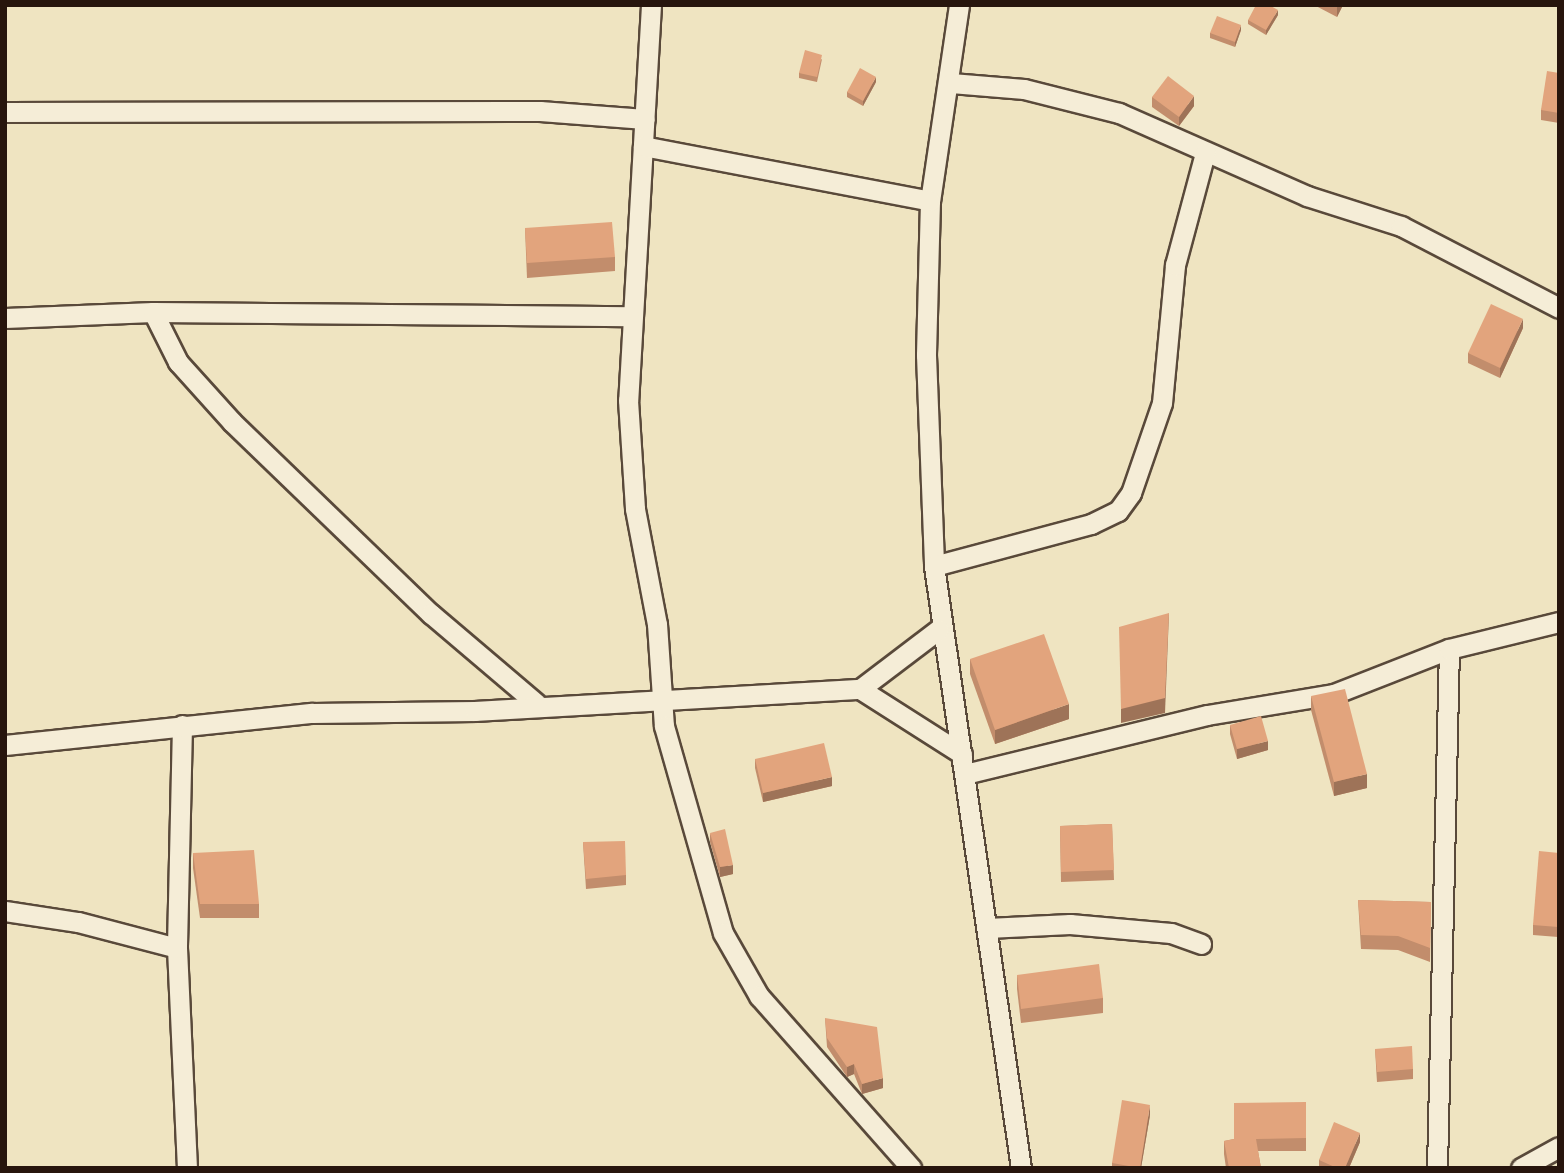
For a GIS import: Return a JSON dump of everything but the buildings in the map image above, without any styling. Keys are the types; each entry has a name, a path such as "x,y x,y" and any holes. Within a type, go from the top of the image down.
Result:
{"street":[{"path":"651,5 629,316 635,509 664,696 664,726 686,819 723,933 759,996 911,1168"},
{"path":"959,5 951,83 930,201 926,355 934,566 939,629 962,754 1021,1168"},
{"path":"951,83 1024,89 1119,113 1205,153 1401,226 1559,308"},
{"path":"5,112 540,110 645,119"},
{"path":"643,146 930,201"},
{"path":"934,566 1091,524 1118,511 1131,493 1162,403 1175,265 1205,153"},
{"path":"5,318 153,312 629,316"},
{"path":"153,312 178,362 232,422 431,614 536,703"},
{"path":"965,774 1207,715 1334,694 1449,649 1559,622"},
{"path":"860,689 939,629"},
{"path":"1437,1168 1449,649"},
{"path":"5,745 181,725 664,696 860,689 962,754"},
{"path":"181,725 177,948 187,1168"},
{"path":"5,911 79,922 177,948"},
{"path":"987,928 1070,924 1171,933 1201,944"},
{"path":"1521,1168 1559,1147"}]}
